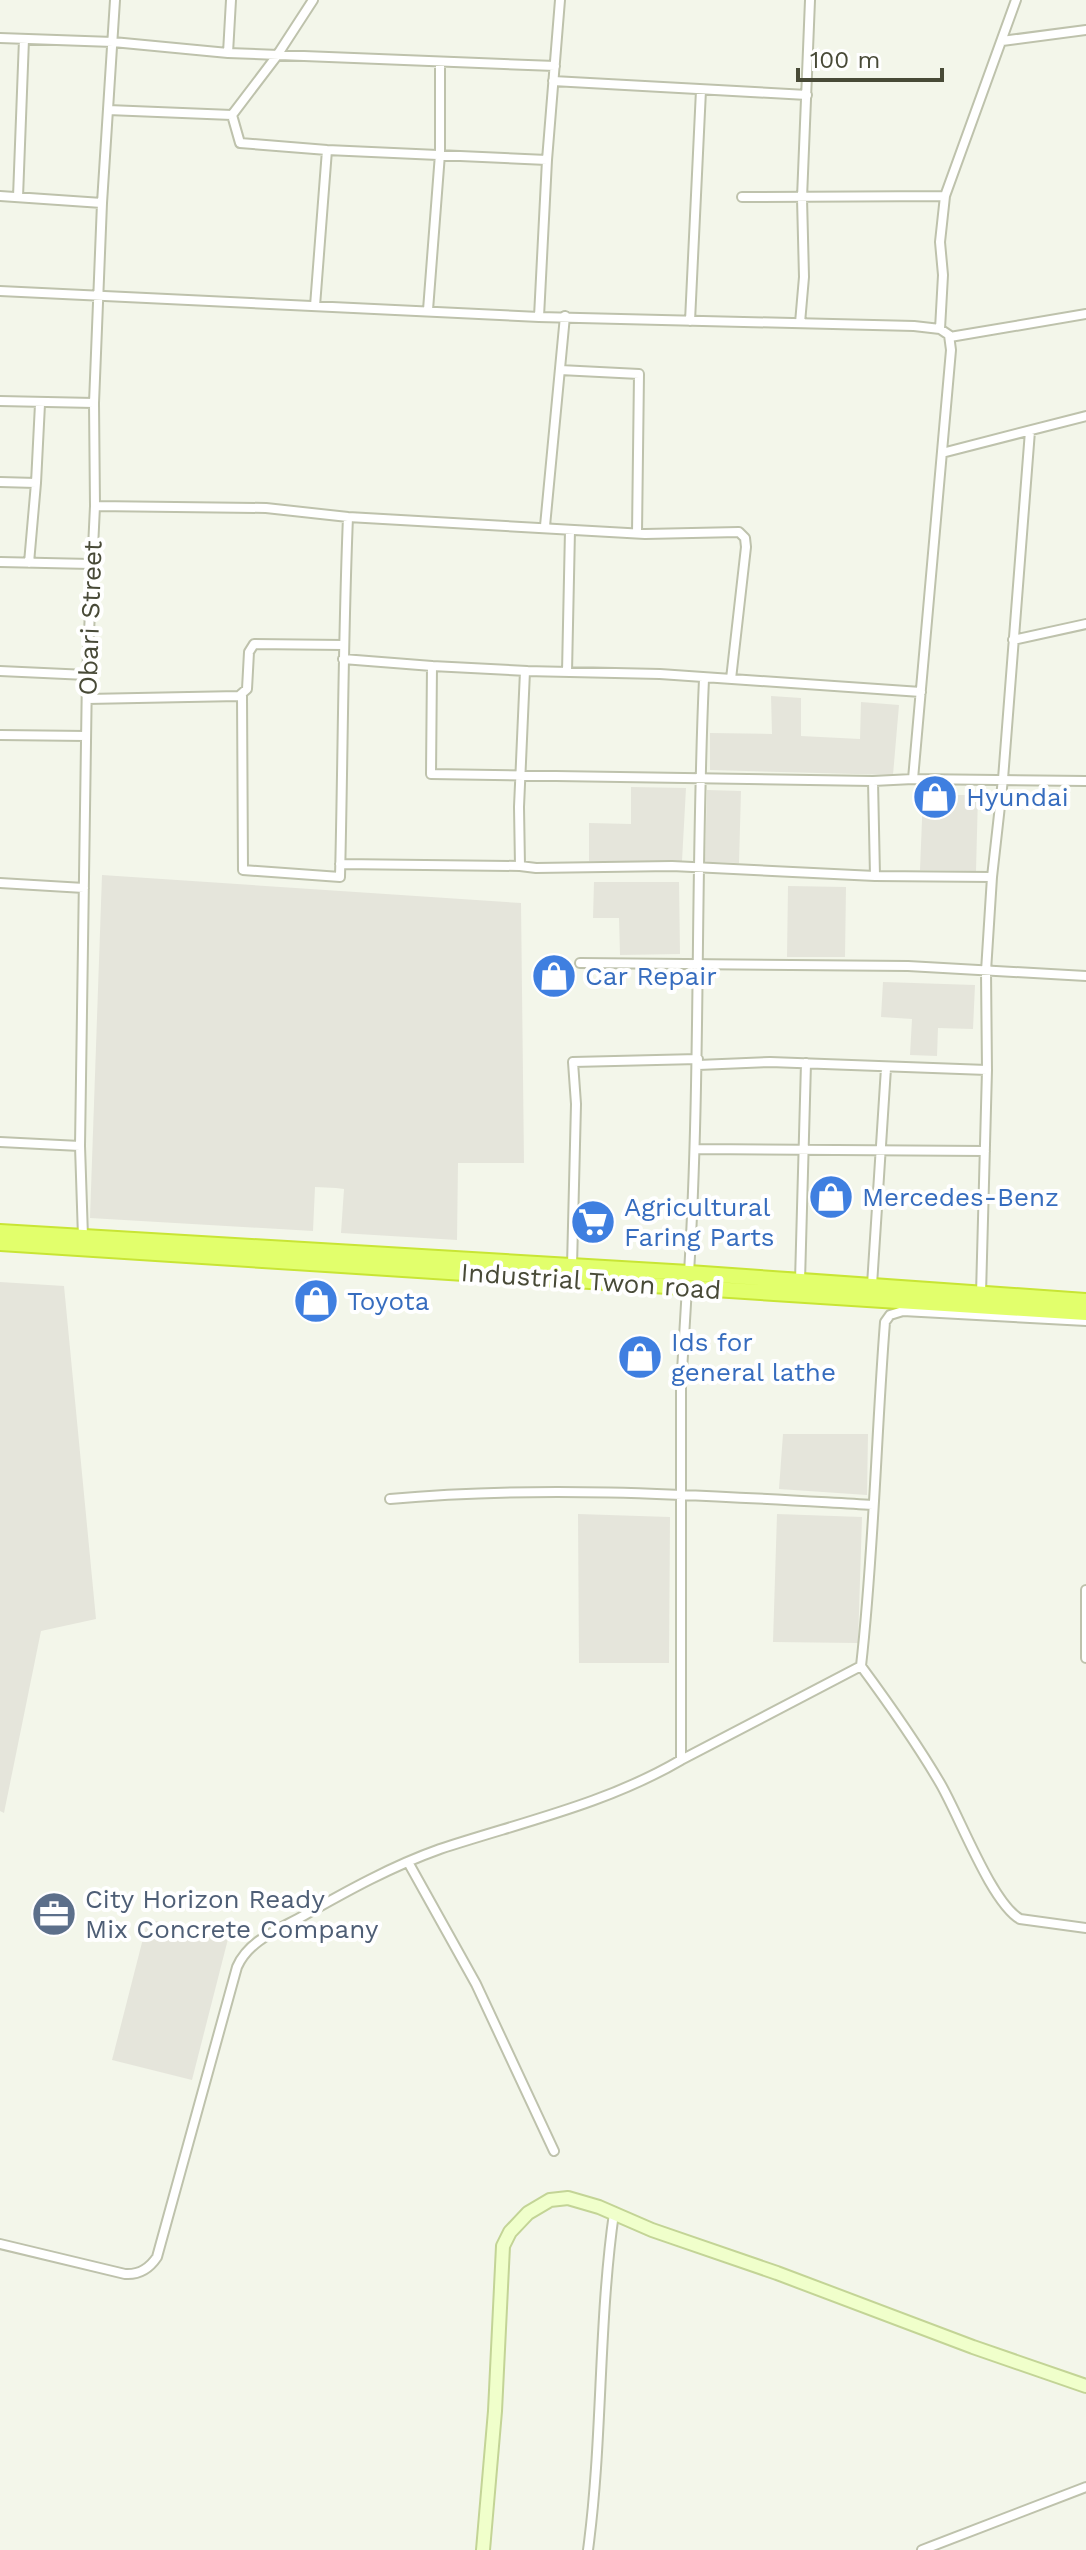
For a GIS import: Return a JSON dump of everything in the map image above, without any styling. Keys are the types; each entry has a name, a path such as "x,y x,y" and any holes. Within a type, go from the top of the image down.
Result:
{"highway":[{"path":"0,1232 572,1266 688,1280 800,1281 1086,1301"},
{"name":"Industrial Twon road","path":"0,1243 688,1280 887,1301 1086,1313"}],"street":[{"name":"Obari Street","path":"83,1237 80,1146 87,675 95,506 94,403 102,203 115,0"},
{"path":"228,53 231,0"},
{"path":"232,115 276,57 313,0"},
{"path":"539,317 560,0"},
{"path":"800,323 804,277 802,198 810,0"},
{"path":"940,329 943,275 940,242 945,196 1016,0"},
{"path":"1002,41 1086,30"},
{"path":"0,38 113,42 276,57 555,66"},
{"path":"18,197 24,39"},
{"path":"428,310 440,154 440,62"},
{"path":"553,81 807,95"},
{"path":"690,321 701,90"},
{"path":"108,110 232,115"},
{"path":"232,115 240,143 547,160"},
{"path":"315,306 327,150"},
{"path":"0,196 102,203"},
{"path":"742,197 945,196"},
{"path":"0,291 539,317 940,329 950,337 1086,314"},
{"path":"545,526 565,316"},
{"path":"913,779 950,337"},
{"path":"560,370 639,374 637,533"},
{"path":"0,401 94,403"},
{"path":"29,563 40,404"},
{"path":"942,453 1086,416"},
{"path":"981,1294 987,1070 986,971 1030,431"},
{"path":"0,482 36,483"},
{"path":"95,506 266,508 348,517 637,533 739,532 745,538 746,547 731,679"},
{"path":"343,645 254,644 249,652 247,689 242,696 243,870 340,877 348,517"},
{"path":"567,672 570,530"},
{"path":"0,562 91,564"},
{"path":"1013,640 1086,624"},
{"path":"343,659 531,671 660,674 921,692"},
{"path":"432,666 431,774 1086,781"},
{"path":"0,671 87,675"},
{"path":"520,866 525,671 531,671"},
{"path":"681,1760 681,1388 697,1149 697,965 704,679"},
{"path":"87,699 242,696"},
{"path":"0,735 86,736"},
{"path":"873,781 875,876"},
{"path":"340,864 700,868 875,876 992,877"},
{"path":"0,883 84,888"},
{"path":"580,963 908,966 1086,976"},
{"path":"572,1266 576,1104 573,1062 806,1063 987,1070"},
{"path":"800,1281 806,1063"},
{"path":"872,1285 886,1068"},
{"path":"0,1142 80,1146"},
{"path":"697,1149 985,1151"},
{"path":"887,1301 870,1588 861,1666 942,1786 990,1879 1012,1914 1020,1919 1086,1928"},
{"path":"885,1322 898,1311 1086,1321"},
{"path":"390,1499 453,1493 681,1494 873,1505"},
{"path":"1086,1590 1086,1658"},
{"path":"0,2244 125,2274 140,2273 153,2263 242,1956 257,1941 343,1893 408,1862 583,1805 681,1760 861,1666"},
{"path":"408,1862 476,1984 554,2151"},
{"path":"483,2550 505,2238 528,2213 550,2200 568,2198 614,2213 652,2230 1086,2386"},
{"path":"588,2550 602,2369 604,2296 614,2213"},
{"path":"922,2550 1086,2487"}],"shaded area":[{"path":"771,696 801,698 801,736 860,739 861,702 899,705 893,775 710,770 710,733 772,734"},
{"path":"631,787 686,788 682,861 589,861 589,823 631,824"},
{"path":"707,790 741,791 739,863 705,862"},
{"path":"923,795 978,795 976,871 920,870"},
{"path":"102,875 521,903 524,1163 458,1163 457,1240 341,1233 344,1189 336,1188 315,1187 313,1231 90,1218"},
{"path":"594,882 679,882 680,954 620,955 619,918 593,918"},
{"path":"788,886 846,887 845,957 787,957"},
{"path":"883,982 975,985 973,1029 938,1028 937,1056 910,1055 912,1019 881,1017"},
{"path":"0,1282 64,1286 96,1619 41,1631 4,1813 0,1811"},
{"path":"783,1434 868,1434 867,1495 779,1489"},
{"path":"578,1514 670,1517 669,1663 579,1663"},
{"path":"777,1514 862,1517 858,1643 773,1642"},
{"path":"148,1919 228,1939 192,2080 112,2060"}],"place":[{"name":"Hyundai","path":"935,797"},
{"name":"Car Repair","path":"554,976"},
{"name":"Mercedes-Benz","path":"831,1197"},
{"name":"Agricultural Faring Parts","path":"593,1222"},
{"name":"Toyota","path":"316,1301"},
{"name":"Ids for general lathe","path":"640,1357"},
{"name":"City Horizon Ready Mix Concrete Company","path":"54,1914"}]}
